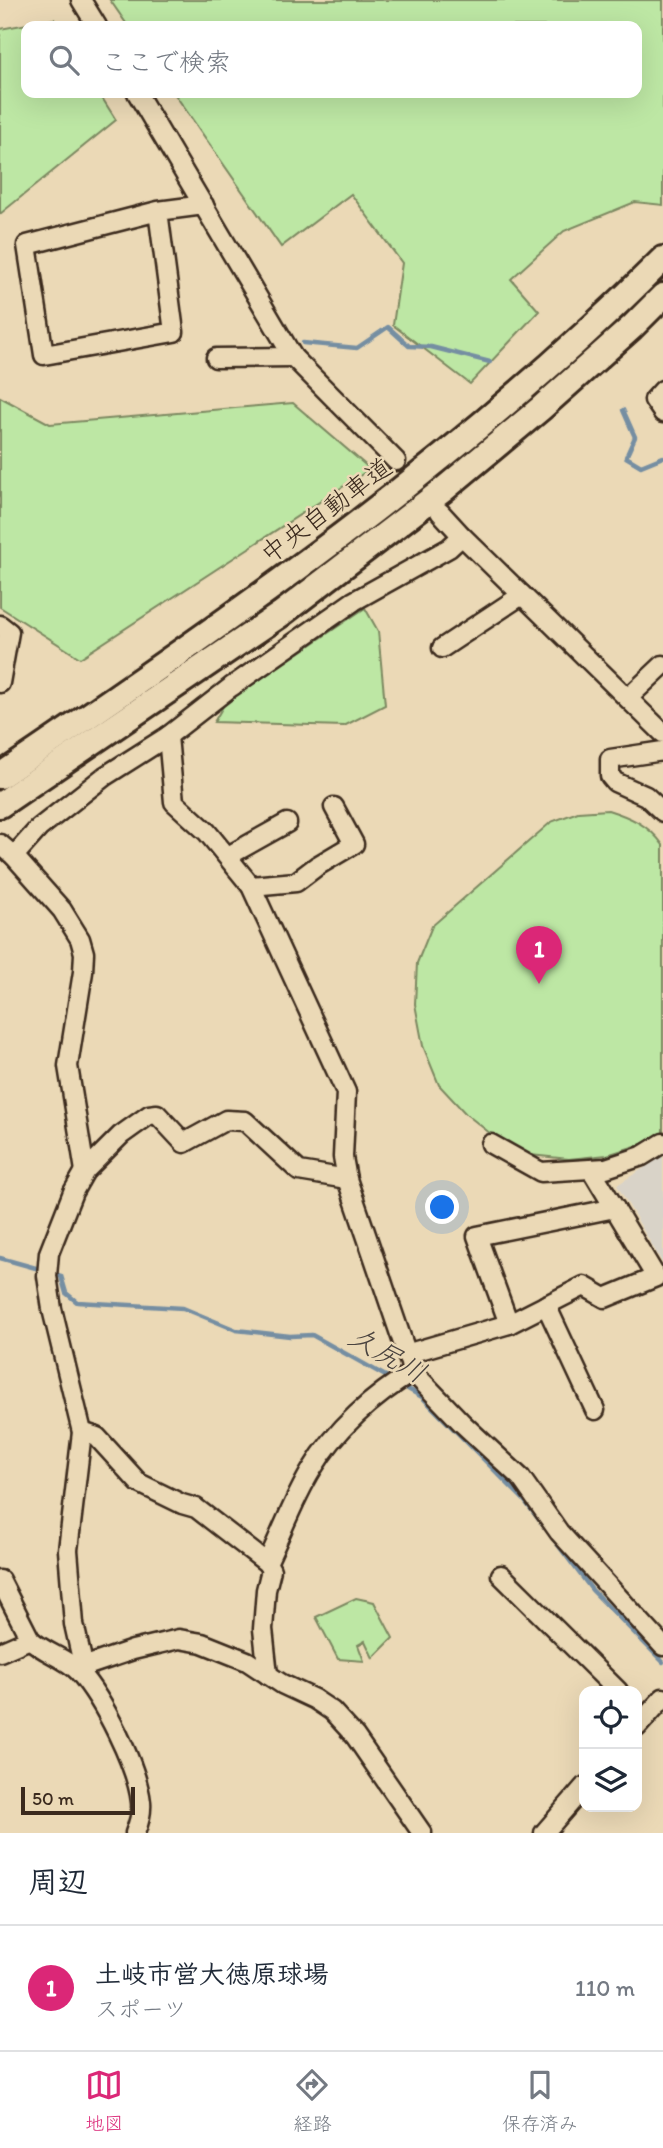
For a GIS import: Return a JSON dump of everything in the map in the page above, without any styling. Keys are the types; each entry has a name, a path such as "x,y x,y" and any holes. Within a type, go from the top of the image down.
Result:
{"highway":[{"name":"中央自動車道","path":"0,776 266,592 427,471 604,316 663,259"},
{"name":"中央自動車道","path":"0,805 292,606 443,489 529,418 663,296"}],"street":[{"path":"81,0 94,21"},
{"path":"139,98 293,358 396,461"},
{"path":"158,211 174,332 44,355 27,245 158,211 204,205"},
{"path":"216,358 293,358"},
{"path":"663,390 653,400 663,413"},
{"path":"440,512 462,537 628,698 659,723"},
{"path":"14,856 39,828 95,784 168,736 231,687 354,601 449,548 462,537"},
{"path":"442,648 523,595"},
{"path":"0,625 9,632 0,683"},
{"path":"628,698 663,665"},
{"path":"168,736 174,802 207,832 251,886 346,1092 343,1157 347,1179 405,1354 402,1379 343,1428 310,1471 267,1563"},
{"path":"663,751 610,759 610,776 615,782 646,796 663,812"},
{"path":"251,886 296,882 354,844 334,807"},
{"path":"228,856 287,824"},
{"path":"0,844 62,910 80,939 84,953 68,1066 85,1171"},
{"path":"77,1669 81,1656 74,1624 68,1550 82,1432 52,1309 47,1276 49,1253 73,1192 85,1171 121,1135 149,1115 157,1114 184,1143 226,1120 245,1121 299,1171 347,1179"},
{"path":"491,1144 541,1172 606,1168 642,1156 663,1143"},
{"path":"405,1354 509,1324 584,1286 606,1298 656,1277 591,1169"},
{"path":"509,1324 477,1236 615,1208"},
{"path":"546,1305 595,1410"},
{"path":"402,1379 463,1424 522,1478 559,1532 663,1646"},
{"path":"82,1432 97,1437 139,1483 196,1508 267,1563 271,1570 265,1590 264,1629 268,1675"},
{"path":"501,1575 613,1686"},
{"path":"0,1580 30,1639 77,1669 103,1707 138,1786 142,1805 135,1833"},
{"path":"0,1652 30,1639"},
{"path":"77,1669 133,1650 179,1639 202,1643 247,1661 331,1711 355,1736 422,1833"},
{"path":"642,1716 663,1698"},
{"path":"544,1833 579,1793"}],"shaded area":[{"path":"663,1156 663,1264 617,1185"}],"green space":[{"path":"110,0 663,0 663,205 635,202 564,231 511,279 539,311 470,384 393,325 402,263 351,194 281,247 177,98 642,98 642,21 125,21"},
{"path":"21,25 21,98 102,98 116,120 0,214 0,29"},
{"path":"0,397 50,424 293,403 370,469 80,658 0,607"},
{"path":"365,608 378,631 385,705 344,726 214,722 225,703"},
{"path":"608,810 638,823 652,832 663,845 663,1132 645,1143 607,1155 569,1159 530,1155 496,1138 466,1114 439,1085 423,1046 415,1004 417,963 432,926 551,822 578,812"},
{"path":"356,1598 374,1602 393,1638 373,1658 365,1641 358,1645 364,1661 338,1659 316,1617"}],"waterway":[{"path":"303,343 357,348 388,327 409,346 431,347 490,362"},
{"path":"623,410 635,437 626,457 641,466 663,457"},
{"name":"久尻川","path":"0,1258 43,1270"},
{"name":"久尻川","path":"51,1273 61,1276 66,1293 77,1302 183,1308 236,1330 290,1336 312,1335 391,1379"},
{"name":"久尻川","path":"401,1385 422,1397 524,1500 592,1590 663,1662"}],"place":[{"name":"土岐市営大徳原球場","path":"539,984"}]}
